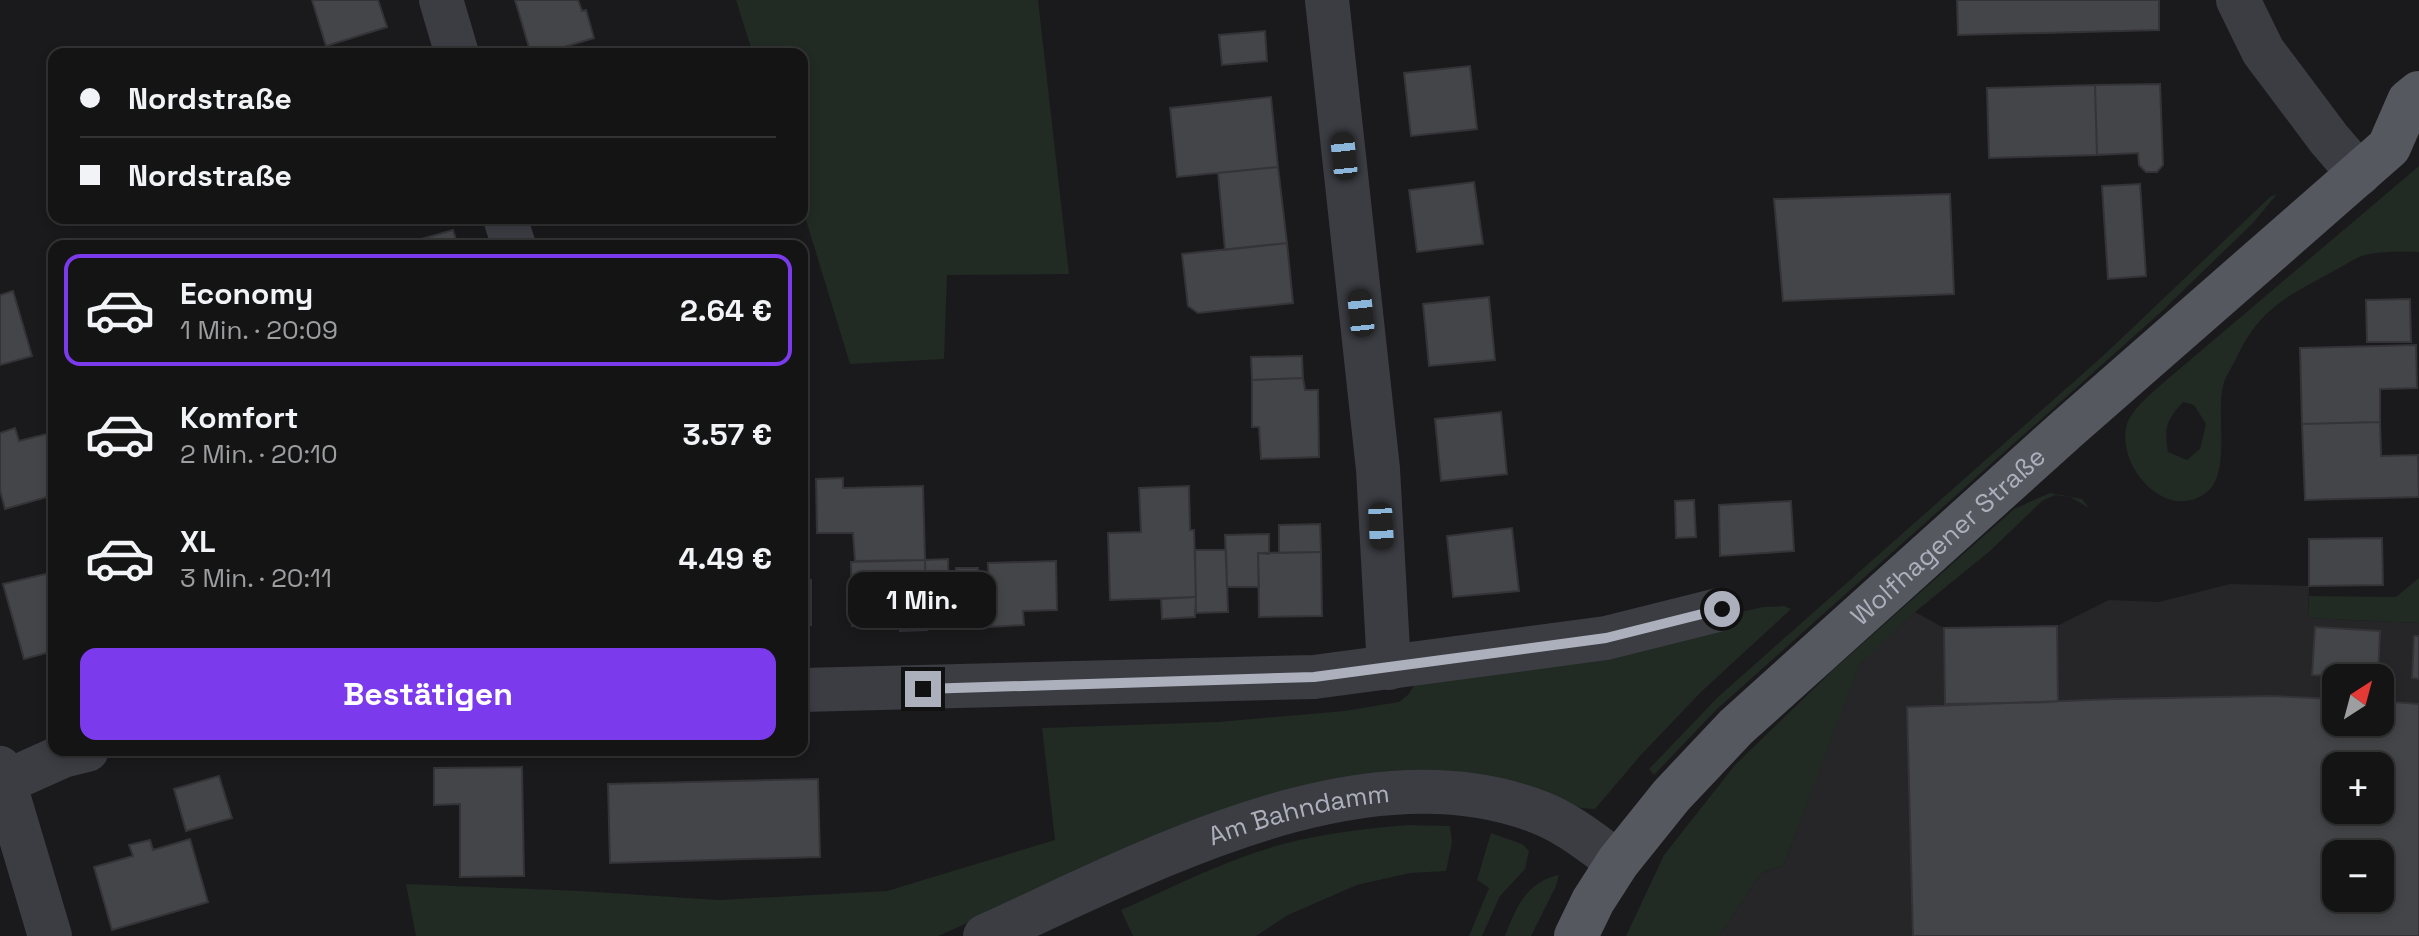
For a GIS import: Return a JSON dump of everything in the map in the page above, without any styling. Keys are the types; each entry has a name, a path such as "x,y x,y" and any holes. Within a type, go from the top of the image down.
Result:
{"main road":[{"name":"Wolfhagener Straße","path":"1576,936 1593,901 1618,862 1671,796 1736,727 2068,428 2389,153 2409,101 2419,93"}],"street":[{"path":"441,0 455,48"},
{"path":"1327,0 1378,469 1389,668"},
{"path":"2238,0 2263,51 2321,128 2389,153"},
{"path":"808,690 1314,677 1606,638 1722,609"},
{"path":"50,936 2,775 63,756"},
{"name":"Am Bahndamm","path":"985,936 1197,842 1274,815 1350,797 1444,793 1507,803 1541,813 1618,862"}],"shaded area":[{"path":"736,0 1038,0 1069,274 947,275 944,359 850,364 807,224 808,48 751,48"},
{"path":"2419,166 2419,252 2382,252 2361,256 2287,297 2264,316 2245,342 2224,383 2219,471 2207,492 2191,500 2176,501 2147,485 2136,472 2125,440 2129,418 2163,383","holes":["2183,402 2194,405 2206,424 2200,449 2187,460 2168,452 2166,437 2170,420"]},
{"path":"2277,194 2253,223 2161,312 1716,710 1654,775 1649,769 1718,697 2104,355 2270,197"},
{"path":"2050,493 2082,499 2089,508 2070,497 2055,495 2042,501 1990,551 1915,612 1860,664 1784,865 1761,873 1719,936 1626,936 1664,855 1735,765 1834,669 2014,509"},
{"path":"2419,578 2419,623 2308,618 2309,596 2396,597"},
{"path":"2230,584 2309,586 2308,618 2419,623 2419,936 1719,936 1761,873 1784,865 1859,664 1915,612 1944,628 2057,626 2109,600 2159,602"},
{"path":"1784,606 1791,609 1701,692 1595,809 1581,808 1492,779 1063,881 938,936 416,936 406,884 719,900 887,891 1055,840 1042,728 1217,722 1344,711 1399,702 1409,694 1417,680 1764,607"},
{"path":"1408,825 1450,826 1452,842 1446,871 1410,873 1357,885 1288,915 1256,936 1133,936 1121,910 1202,873 1265,849 1302,839"},
{"path":"1491,833 1522,844 1529,851 1525,869 1500,896 1482,936 1469,936 1489,888 1477,880"},
{"path":"1559,875 1531,936 1505,936 1518,906 1530,890 1538,883"}],"building":[{"path":"312,0 378,0 387,27 326,46"},
{"path":"515,0 578,0 582,11 586,10 594,38 561,48 529,48"},
{"path":"1957,0 2159,0 2159,30 1958,35"},
{"path":"1265,31 1267,61 1222,65 1219,35"},
{"path":"1470,66 1477,129 1411,136 1404,73"},
{"path":"2160,84 2163,165 2157,172 2146,172 2139,165 2138,153 2097,155 2095,85"},
{"path":"2095,85 2097,155 1989,158 1987,88"},
{"path":"1271,97 1278,167 1177,177 1170,108"},
{"path":"1278,167 1287,243 1225,250 1218,173"},
{"path":"1474,182 1483,244 1417,252 1409,190"},
{"path":"2140,184 2146,276 2108,279 2102,186"},
{"path":"1950,194 1954,294 1783,301 1774,199"},
{"path":"453,230 456,240 418,240"},
{"path":"1287,243 1293,303 1198,313 1188,306 1182,254"},
{"path":"13,291 32,356 0,365 0,295"},
{"path":"1489,297 1495,360 1429,366 1423,304"},
{"path":"2410,299 2411,342 2367,342 2366,300"},
{"path":"2416,345 2417,388 2380,389 2380,422 2302,424 2300,348"},
{"path":"1302,356 1303,378 1252,380 1251,357"},
{"path":"1303,378 1305,390 1318,390 1319,457 1261,459 1259,427 1252,427 1252,380"},
{"path":"1501,412 1507,474 1441,481 1435,419"},
{"path":"2380,422 2381,456 2418,455 2419,497 2305,500 2302,424"},
{"path":"15,428 19,441 48,434 48,497 5,509 0,490 0,433"},
{"path":"843,478 843,488 923,486 925,560 855,561 853,533 817,533 816,479"},
{"path":"1189,486 1196,597 1110,600 1108,533 1141,532 1139,488"},
{"path":"1694,500 1696,537 1676,538 1675,501"},
{"path":"1791,501 1794,551 1720,556 1719,505"},
{"path":"1320,524 1321,552 1279,553 1279,525"},
{"path":"1512,528 1519,591 1453,597 1447,536"},
{"path":"1269,534 1269,554 1258,553 1259,587 1227,587 1225,535"},
{"path":"2382,538 2383,585 2309,586 2309,539"},
{"path":"1195,550 1226,550 1228,612 1196,613"},
{"path":"1321,552 1322,616 1259,617 1258,553"},
{"path":"948,559 949,600 926,600 925,560"},
{"path":"925,560 927,630 900,631 900,626 852,626 851,562"},
{"path":"1056,561 1057,610 1023,611 1024,625 990,627 988,563"},
{"path":"956,568 978,568 978,610 956,610"},
{"path":"48,573 48,653 24,659 3,584"},
{"path":"808,580 811,580 811,625 808,625"},
{"path":"1196,597 1195,617 1162,619 1161,599"},
{"path":"2057,626 2058,702 1945,704 1944,628"},
{"path":"2315,627 2380,631 2379,664 2322,664 2322,675 2312,675"},
{"path":"2414,636 2419,636 2419,679 2412,678"},
{"path":"2271,696 2322,698 2322,736 2394,736 2394,702 2419,704 2419,936 1913,936 1907,707 2114,699"},
{"path":"522,767 524,876 460,877 460,804 434,805 434,768"},
{"path":"219,776 232,818 186,831 174,789"},
{"path":"818,779 820,857 610,863 608,784"},
{"path":"190,839 208,902 112,930 94,867 133,856 129,845 150,840 153,850"}],"route":[{"path":"923,689 1314,677 1606,638 1722,609"}]}
